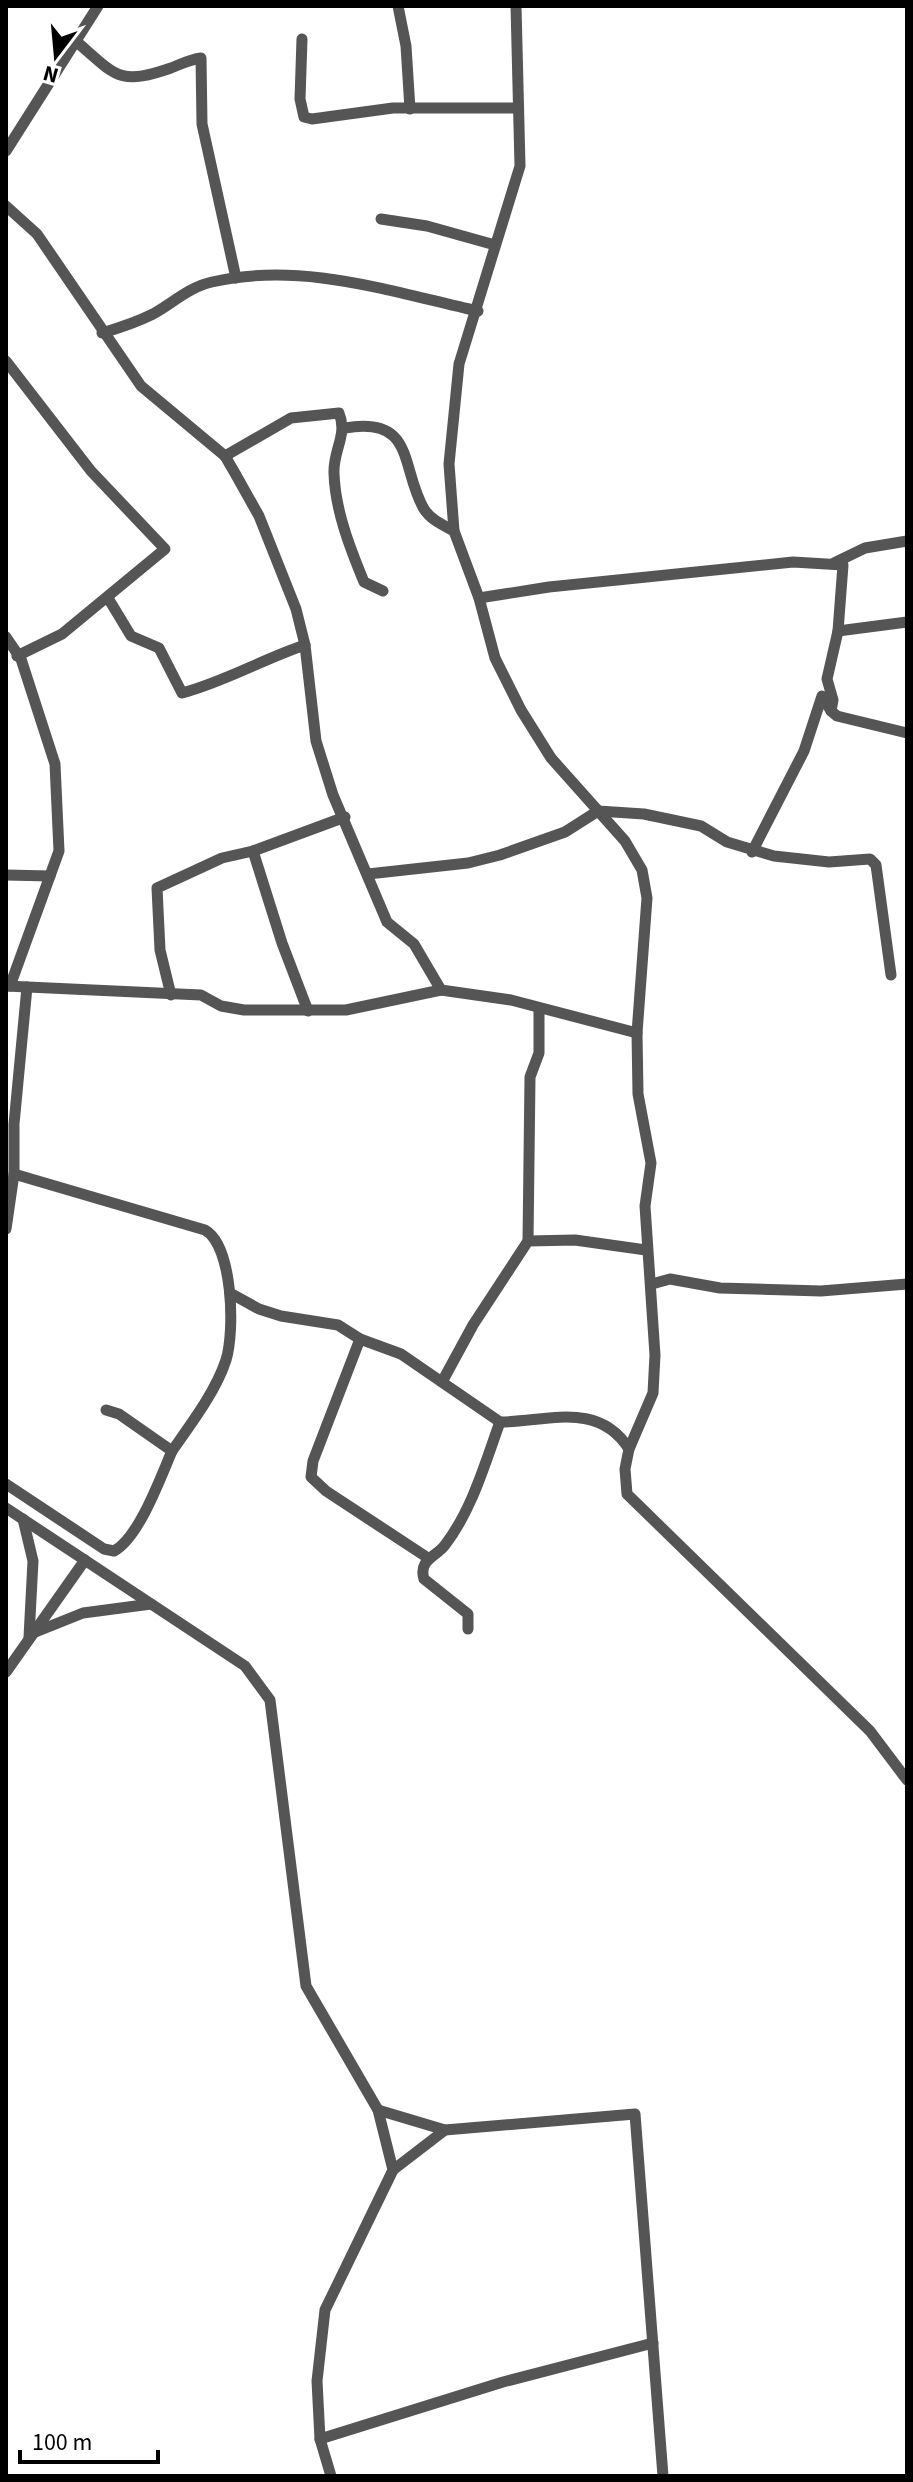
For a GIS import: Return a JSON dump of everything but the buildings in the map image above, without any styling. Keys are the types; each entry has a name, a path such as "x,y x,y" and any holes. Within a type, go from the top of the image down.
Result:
{"street":[{"path":"6,151 98,6"},
{"path":"398,6 406,46 410,109"},
{"path":"516,6 520,166 462,355 449,464 454,531 479,598 495,658 521,710 551,758 625,841 642,870 647,898 637,1033 638,1094 651,1163 645,1206 655,1355 653,1393 629,1449 625,1469 627,1494 870,1731 907,1780"},
{"path":"302,39 300,99 304,117 410,109 517,108"},
{"path":"77,42 108,69 125,78 138,79 201,58 202,124 236,278"},
{"path":"6,206 37,234 141,386 225,456 259,516 305,645 316,741 333,795 345,817 387,922 414,944 441,990"},
{"path":"381,219 427,226 495,245"},
{"path":"102,333 156,312 183,293 210,282 284,275 338,279 478,311"},
{"path":"6,361 91,471 165,549 62,634 17,656"},
{"path":"225,456 291,418 339,413 345,428 334,472 345,532 364,582 383,591"},
{"path":"345,428 362,425 390,433 400,442 424,509 437,522 454,531"},
{"path":"834,563 865,548 907,541"},
{"path":"479,598 664,574 793,562 843,565 838,631 827,679 833,700 831,711"},
{"path":"108,598 131,636 159,648 182,693 201,689 261,660 305,645"},
{"path":"838,631 907,622"},
{"path":"6,637 21,659 55,764 59,851 8,986 201,995 221,1006 244,1010 308,1011 346,1010 441,990 539,1008 637,1033"},
{"path":"752,852 804,751 822,696 837,716 907,733"},
{"path":"368,874 468,863 500,855 565,832 598,811 644,814 701,826 727,842 752,852 829,862 870,859 876,865 891,975"},
{"path":"171,995 160,950 157,888 222,858 253,851 345,817"},
{"path":"253,851 282,943 308,1011"},
{"path":"6,875 50,876"},
{"path":"6,1229 14,1174 15,1100 27,987"},
{"path":"442,1382 473,1325 528,1241 530,1077 539,1053 539,1008"},
{"path":"6,1484 104,1549 114,1551 125,1543 152,1497 172,1451 226,1360 230,1293 217,1242 205,1230 14,1174"},
{"path":"528,1241 575,1240 646,1250"},
{"path":"652,1284 670,1279 720,1288 821,1291 907,1284"},
{"path":"230,1293 270,1313 338,1325 360,1339 401,1354 500,1422 551,1416 598,1423 619,1433 629,1449"},
{"path":"360,1339 313,1461 311,1477 326,1491 428,1558"},
{"path":"106,1410 119,1414 172,1451"},
{"path":"468,1629 468,1614 424,1579 423,1566 428,1558 443,1548 456,1528 500,1422"},
{"path":"6,1508 245,1666 270,1700 306,1986 378,2110 393,2170"},
{"path":"23,1519 33,1561 31,1637"},
{"path":"6,1672 85,1560"},
{"path":"31,1637 83,1613 151,1604"},
{"path":"378,2110 445,2130 635,2114 663,2476"},
{"path":"331,2476 320,2439 317,2381 325,2310 393,2170 445,2130"},
{"path":"320,2439 503,2382 653,2343"}]}
